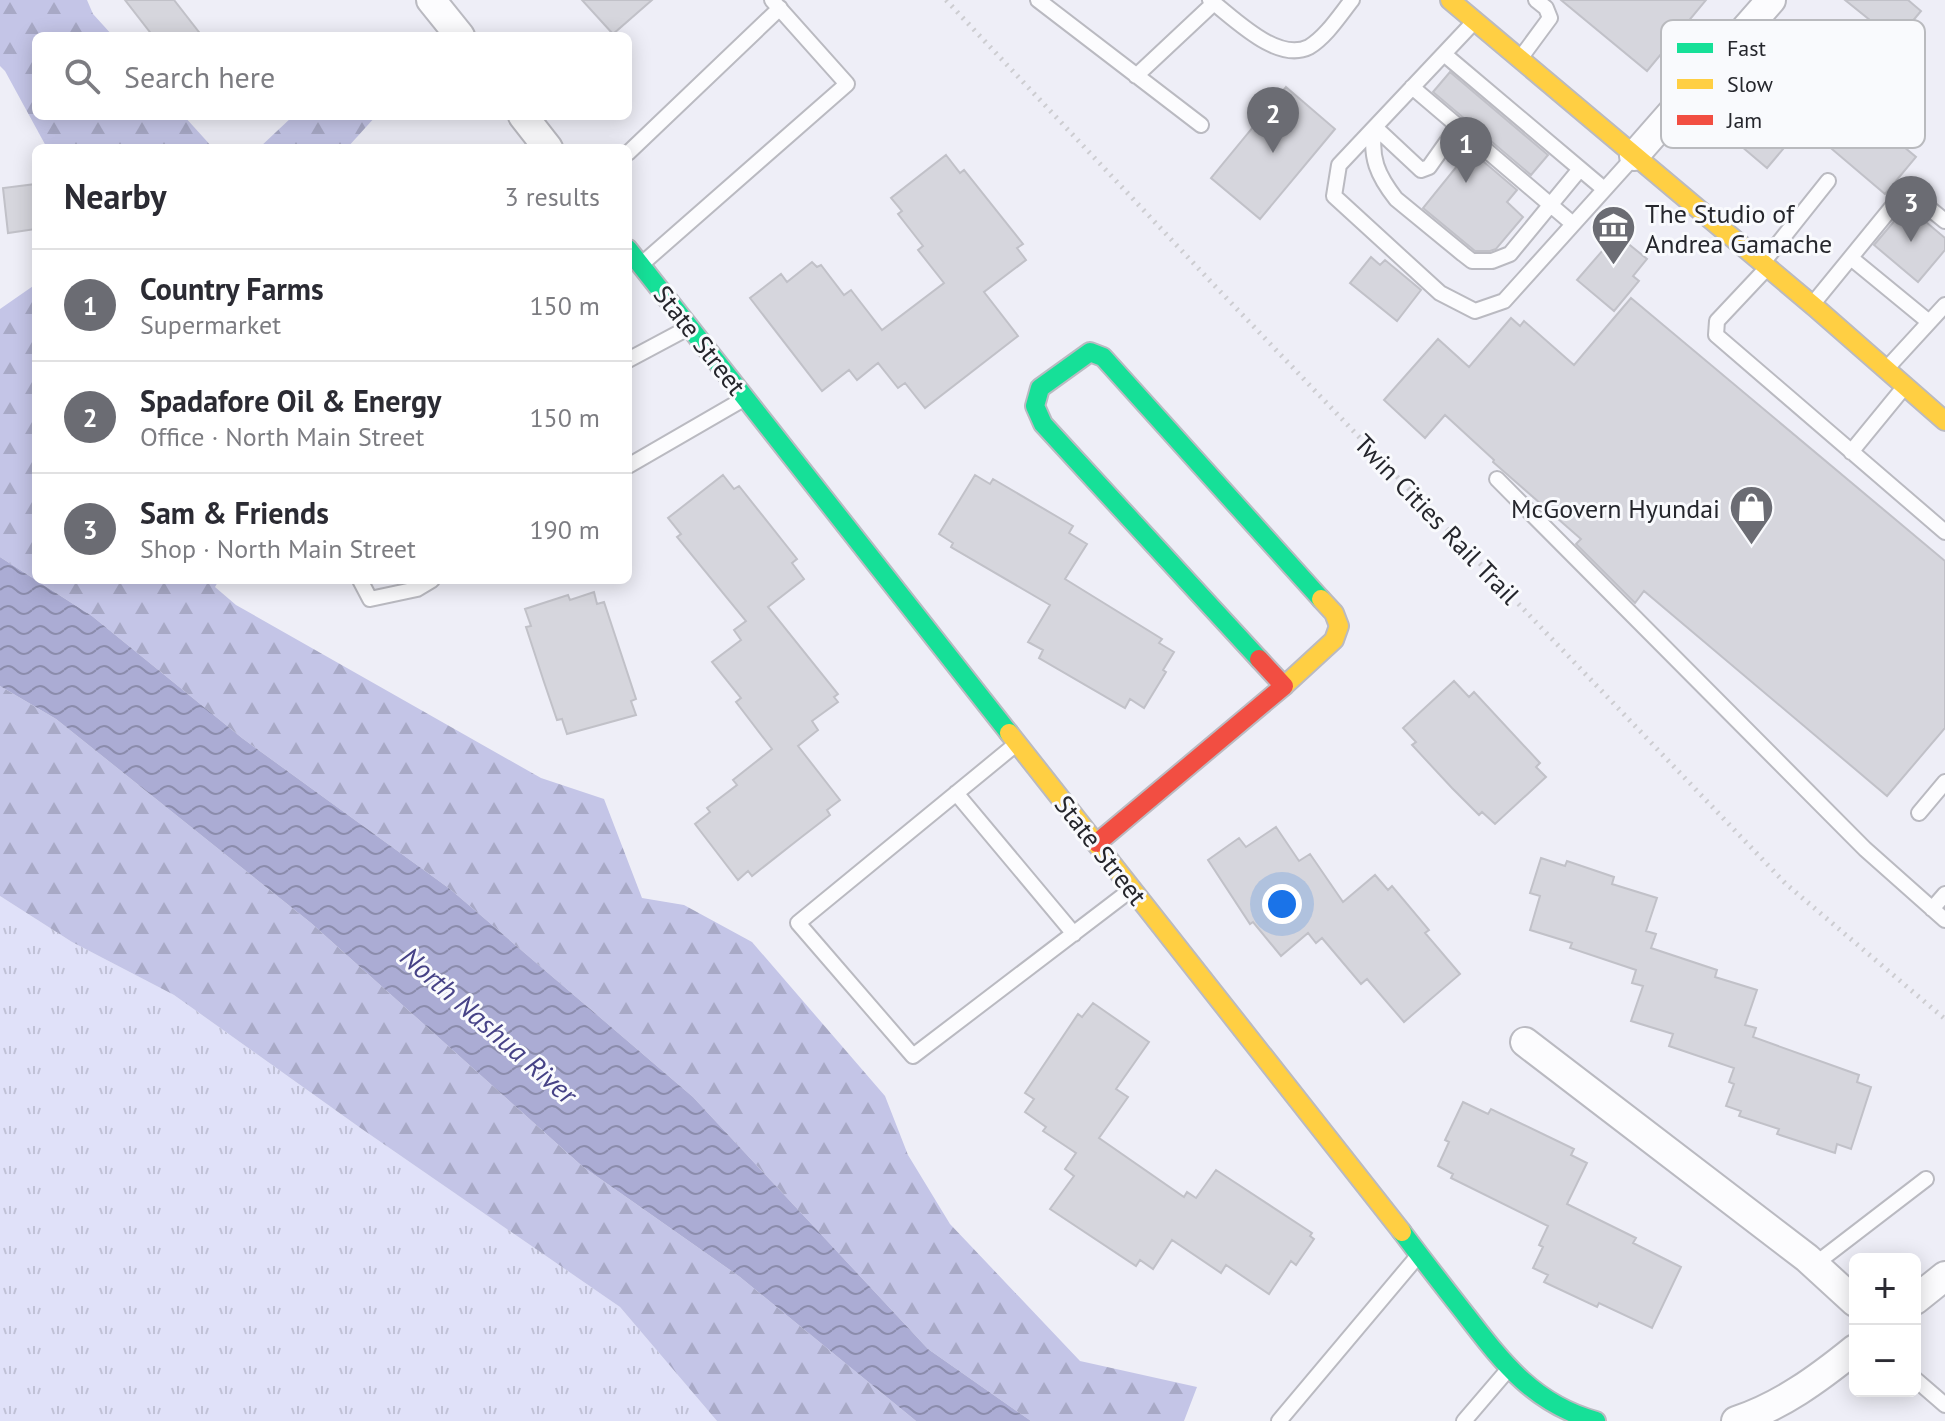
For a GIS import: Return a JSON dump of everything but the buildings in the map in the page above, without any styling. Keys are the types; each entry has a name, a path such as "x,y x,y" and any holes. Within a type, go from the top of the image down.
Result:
{"main road":[{"path":"1450,0 1813,305 1945,421"},
{"name":"State Street","path":"632,254 1508,1369 1540,1397 1596,1421"},
{"path":"1097,843 1284,686 1334,640 1339,626 1334,613 1119,372 1103,357 1090,352 1040,388 1035,406 1043,424 1284,686"}],"street":[{"path":"431,0 457,32"},
{"path":"1753,20 1771,0"},
{"path":"526,120 545,144"},
{"path":"1634,156 1661,125"},
{"path":"1525,1042 1814,1265 1849,1297"},
{"path":"1921,1295 1945,1276"},
{"path":"1756,1418 1815,1381 1849,1354"}],"lane":[{"path":"1038,0 1201,125"},
{"path":"1136,76 1212,2 1271,46 1290,50 1308,48 1317,41 1352,0"},
{"path":"1519,59 1550,18 1546,8 1536,0"},
{"path":"632,149 776,4 847,84 640,265"},
{"path":"1475,21 1339,165 1334,196 1440,293 1475,311 1504,301 1634,156"},
{"path":"1444,54 1604,189"},
{"path":"1412,87 1573,224"},
{"path":"1375,127 1421,170 1429,167 1458,126"},
{"path":"1375,127 1371,144 1373,160 1386,187 1396,199 1472,261 1492,261 1510,254 1580,169"},
{"path":"1828,181 1765,265 1717,321 1716,335 1945,532"},
{"path":"1813,305 1901,196 1913,195 1945,221"},
{"path":"1851,258 1929,322"},
{"path":"1886,369 1945,305"},
{"path":"632,358 690,327"},
{"path":"1851,452 1905,387"},
{"path":"632,464 746,397"},
{"path":"1497,479 1865,849 1945,920"},
{"path":"362,584 370,599 417,589 425,584"},
{"path":"1017,743 798,923 913,1056 1132,889"},
{"path":"1919,813 1945,782"},
{"path":"956,793 1074,934"},
{"path":"1932,909 1945,894"},
{"path":"1814,1265 1926,1179"},
{"path":"1279,1421 1420,1254"},
{"path":"1464,1421 1508,1369"},
{"path":"1921,1384 1945,1405"}],"path":[{"name":"Twin Cities Rail Trail","path":"946,0 1786,884 1945,1019"}],"green space":[{"path":"0,0 87,0 93,14 109,32 32,32 32,120 188,120 209,144 45,144 0,66"},
{"path":"289,120 372,120 351,144 263,144"},
{"path":"32,287 32,577 0,557 0,309"},
{"path":"42,584 217,584 215,587 236,605 541,778 604,799 642,898 684,905 752,942 885,1096 908,1155 950,1224 1080,1361 1197,1387 1184,1421 1031,1421 928,1349 693,1097 450,889 242,738 92,616"},
{"path":"0,686 56,719 311,923 582,1166 740,1277 916,1421 717,1421 620,1307 174,995 72,942 0,896"},
{"path":"0,896 72,942 174,995 620,1307 717,1421 0,1421"}],"water":[{"name":"North Nashua River","path":"0,557 32,578 32,584 42,584 92,616 242,738 450,889 693,1097 928,1349 1031,1421 916,1421 740,1277 582,1166 311,923 56,719 0,686"}],"traffic: fast":[{"path":"632,254 1009,733"},
{"path":"1259,659 1043,424 1035,406 1040,388 1090,352 1103,357 1321,599"},
{"path":"1402,1232 1493,1349 1522,1380 1555,1404 1596,1421"}],"traffic: slow":[{"path":"1450,0 1816,308 1945,421"},
{"path":"1284,686 1334,640 1339,626 1334,613 1321,599"},
{"path":"1009,733 1402,1232"}],"traffic: jam":[{"path":"1097,843 1284,686 1259,659"}],"place":[{"name":"Spadafore Oil & Energy","path":"1273,153"},
{"name":"Country Farms","path":"1466,183"},
{"name":"Sam & Friends","path":"1911,242"},
{"name":"The Studio of Andrea Gamache","path":"1614,267"},
{"name":"McGovern Hyundai","path":"1751,547"}]}
